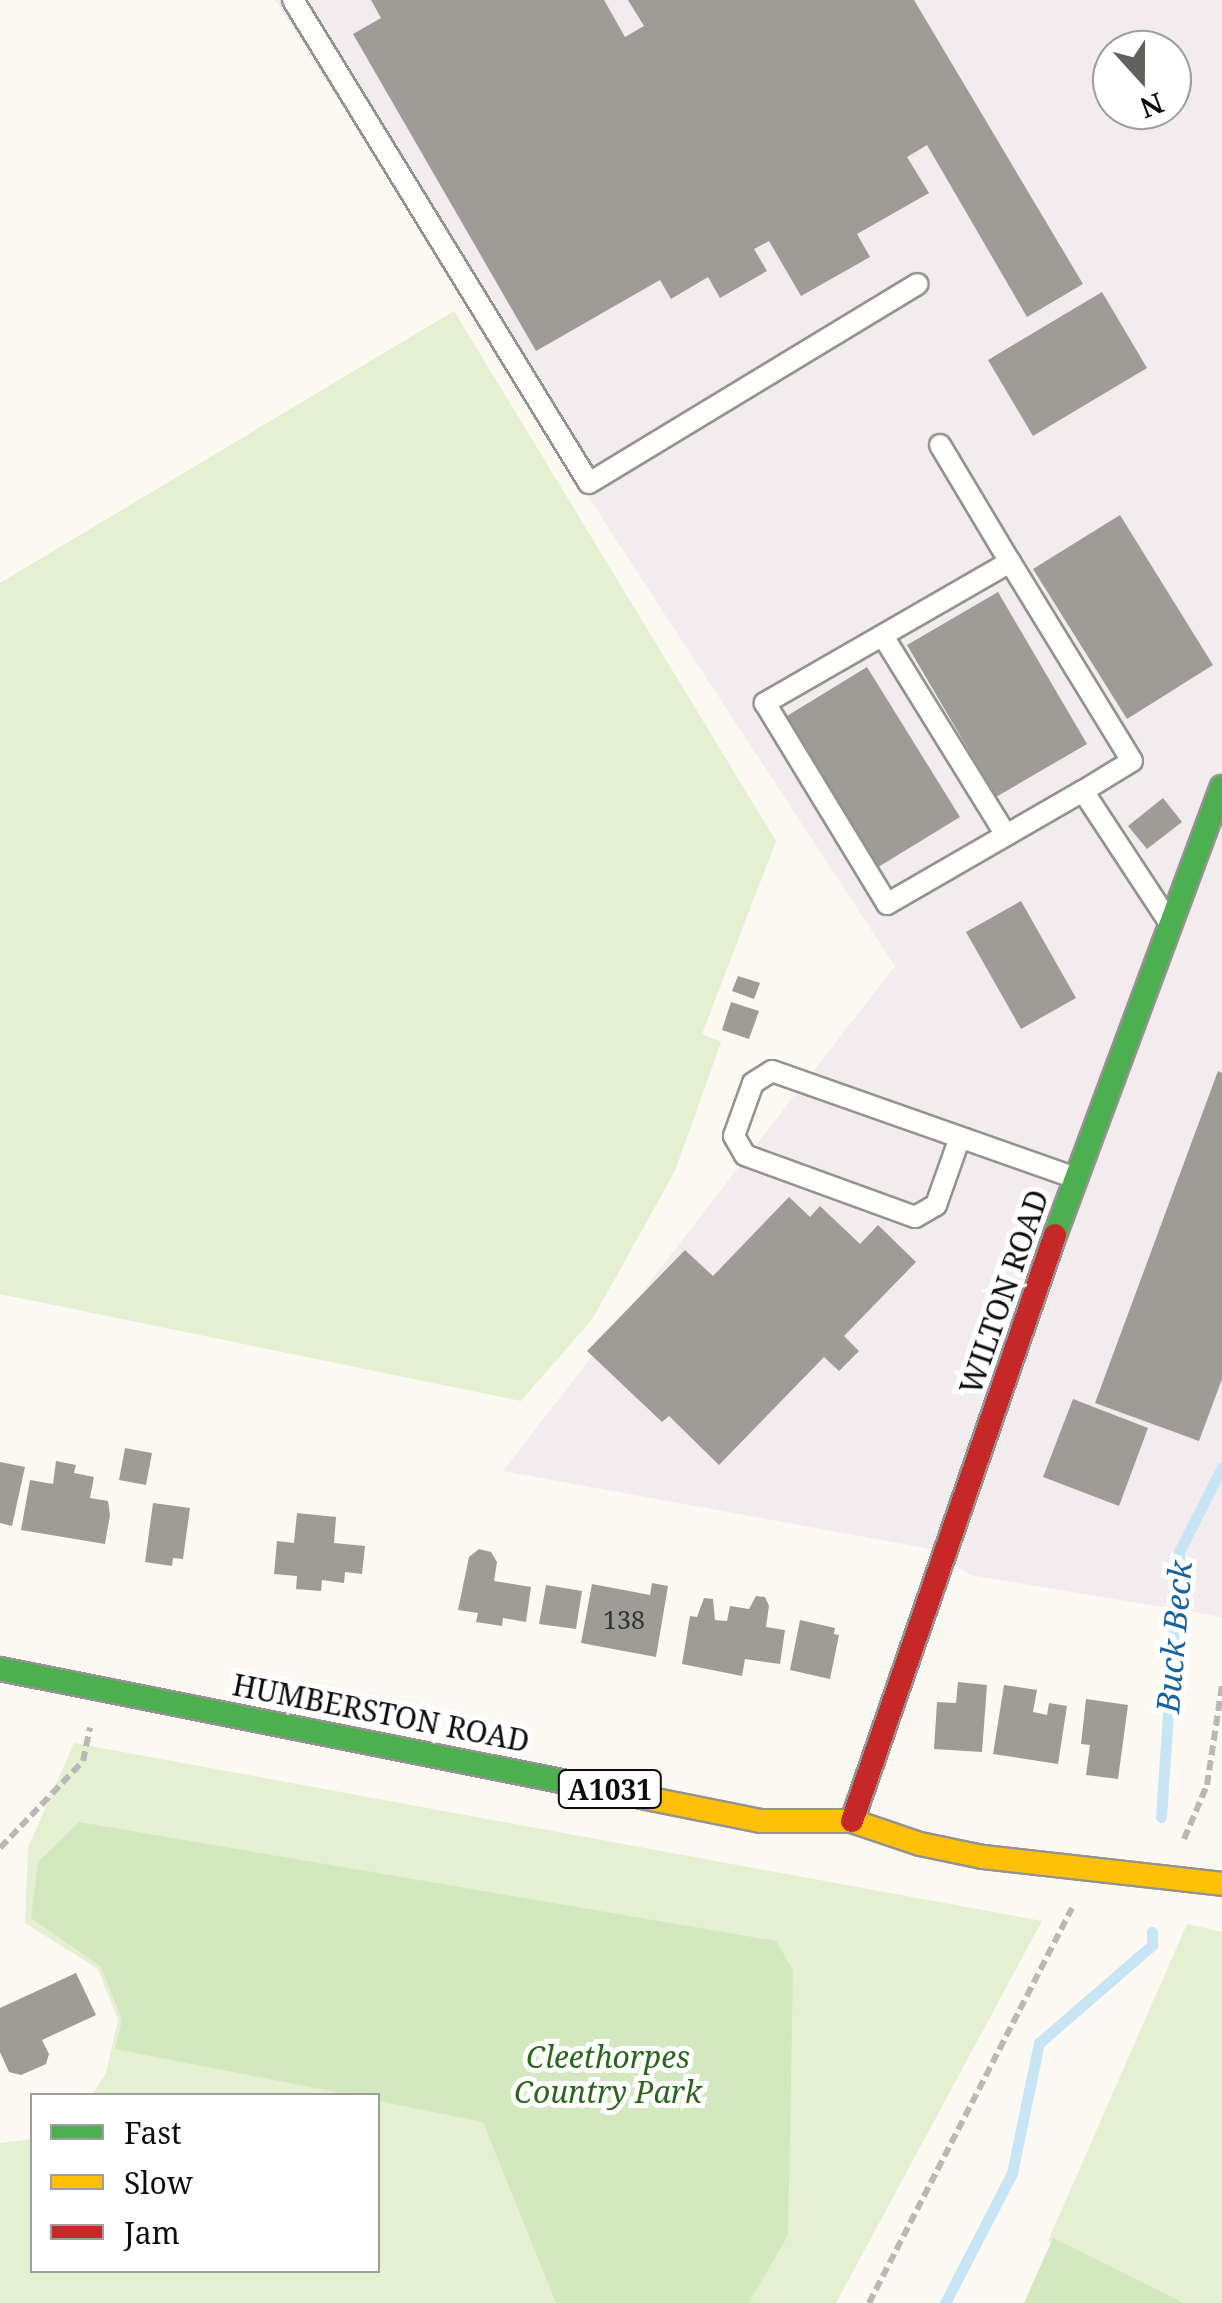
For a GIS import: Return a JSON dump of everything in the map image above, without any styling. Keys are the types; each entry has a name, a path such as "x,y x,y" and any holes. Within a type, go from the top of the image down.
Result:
{"main road":[{"name":"WILTON ROAD","path":"852,1821 1075,1178 1222,787"},
{"name":"HUMBERSTON ROAD","path":"0,1670 761,1820 852,1821 920,1844 983,1858 1222,1884"}],"lane":[{"path":"292,0 590,483 916,284"},
{"path":"940,445 1132,761 887,904 764,702 1010,562"},
{"path":"882,636 1006,836"},
{"path":"1083,791 1171,925"},
{"path":"959,1140 936,1205 915,1216 744,1155 734,1136 753,1083 772,1071 1075,1178"}],"path":[{"path":"1169,1876 1207,1785 1222,1686"},
{"path":"0,1848 83,1761 92,1720"},
{"path":"869,2303 1075,1903 1088,1868"}],"shaded area":[{"path":"275,0 1222,0 1222,1617 970,1575 931,1549 503,1471 895,966 618,543"}],"green space":[{"path":"454,311 776,841 702,1034 721,1042 675,1171 593,1318 521,1401 0,1294 0,583"},
{"name":"Cleethorpes Country Park","path":"74,1743 1042,1921 836,2303 0,2303 0,2143 30,2139 30,2273 380,2273 380,2093 93,2093 106,2073 118,2020 98,1969 25,1923 28,1848"},
{"path":"79,1822 776,1941 793,1970 788,2235 749,2303 556,2303 483,2122 380,2101 380,2093 341,2093 115,2049 122,2020 101,1967 31,1918 38,1862"},
{"path":"1187,1924 1222,1932 1222,2303 1174,2303 1048,2241"},
{"path":"1053,2238 1184,2303 1024,2303"}],"building":[{"path":"371,0 604,0 625,37 644,26 628,0 914,0 1083,284 1027,317 927,145 907,157 929,193 857,234 870,257 801,296 769,241 754,249 767,271 720,298 708,277 671,299 660,280 536,351 353,34 381,18"},
{"path":"1102,292 1147,368 1033,436 988,360"},
{"path":"1120,515 1213,665 1127,719 1033,569"},
{"path":"998,592 1087,744 996,797 907,645"},
{"path":"867,667 960,817 875,869 782,719"},
{"path":"1163,798 1182,822 1147,849 1128,826"},
{"path":"1021,901 1076,998 1021,1029 966,932"},
{"path":"738,976 760,983 754,999 732,991"},
{"path":"731,1002 759,1011 749,1039 722,1030"},
{"path":"1218,1071 1222,1073 1222,1379 1199,1441 1095,1403"},
{"path":"789,1197 810,1217 820,1206 860,1244 878,1225 916,1262 844,1336 859,1351 839,1371 824,1357 719,1465 669,1416 662,1422 587,1351 685,1250 713,1276"},
{"path":"1073,1399 1148,1428 1119,1506 1043,1477"},
{"path":"125,1448 152,1453 146,1485 119,1480"},
{"path":"56,1461 76,1465 74,1473 94,1477 90,1498 108,1501 105,1544 21,1530 30,1480 53,1484"},
{"path":"0,1462 25,1467 12,1526 0,1523"},
{"path":"153,1503 190,1508 183,1559 173,1558 172,1566 145,1562"},
{"path":"297,1513 336,1517 334,1543 365,1546 362,1574 345,1572 344,1583 322,1580 321,1591 296,1589 297,1576 274,1574 277,1541 294,1543"},
{"path":"479,1549 491,1552 497,1562 494,1581 531,1587 526,1622 503,1618 502,1626 476,1622 478,1613 458,1610 469,1557"},
{"path":"652,1583 668,1586 656,1657 581,1643 592,1584 650,1595"},
{"path":"546,1585 582,1591 576,1629 539,1624"},
{"path":"756,1596 765,1597 769,1606 766,1627 785,1630 780,1664 745,1659 742,1676 682,1664 690,1616 697,1617 704,1598 713,1599 715,1620 727,1621 730,1606 749,1609"},
{"path":"800,1620 835,1628 834,1634 839,1635 830,1679 790,1670"},
{"path":"958,1682 987,1685 982,1752 934,1749 937,1702 956,1703"},
{"path":"1004,1685 1037,1690 1033,1712 1047,1715 1049,1703 1067,1706 1058,1764 993,1754"},
{"path":"1086,1699 1128,1705 1118,1779 1086,1775 1090,1745 1081,1744"},
{"path":"76,1973 96,2015 42,2040 49,2054 46,2064 21,2075 9,2072 0,2052 0,2008"}],"waterway":[{"name":"Buck Beck","path":"1161,1817 1179,1552 1222,1467"},
{"name":"Buck Beck","path":"945,2303 1012,2173 1039,2043 1152,1945 1152,1932"}],"traffic: fast":[{"path":"1055,1235 1222,787"},
{"path":"0,1669 646,1798"}],"traffic: slow":[{"path":"646,1798 761,1821 852,1821 920,1844 983,1857 1222,1884"}],"traffic: jam":[{"path":"852,1821 1055,1235"}]}
